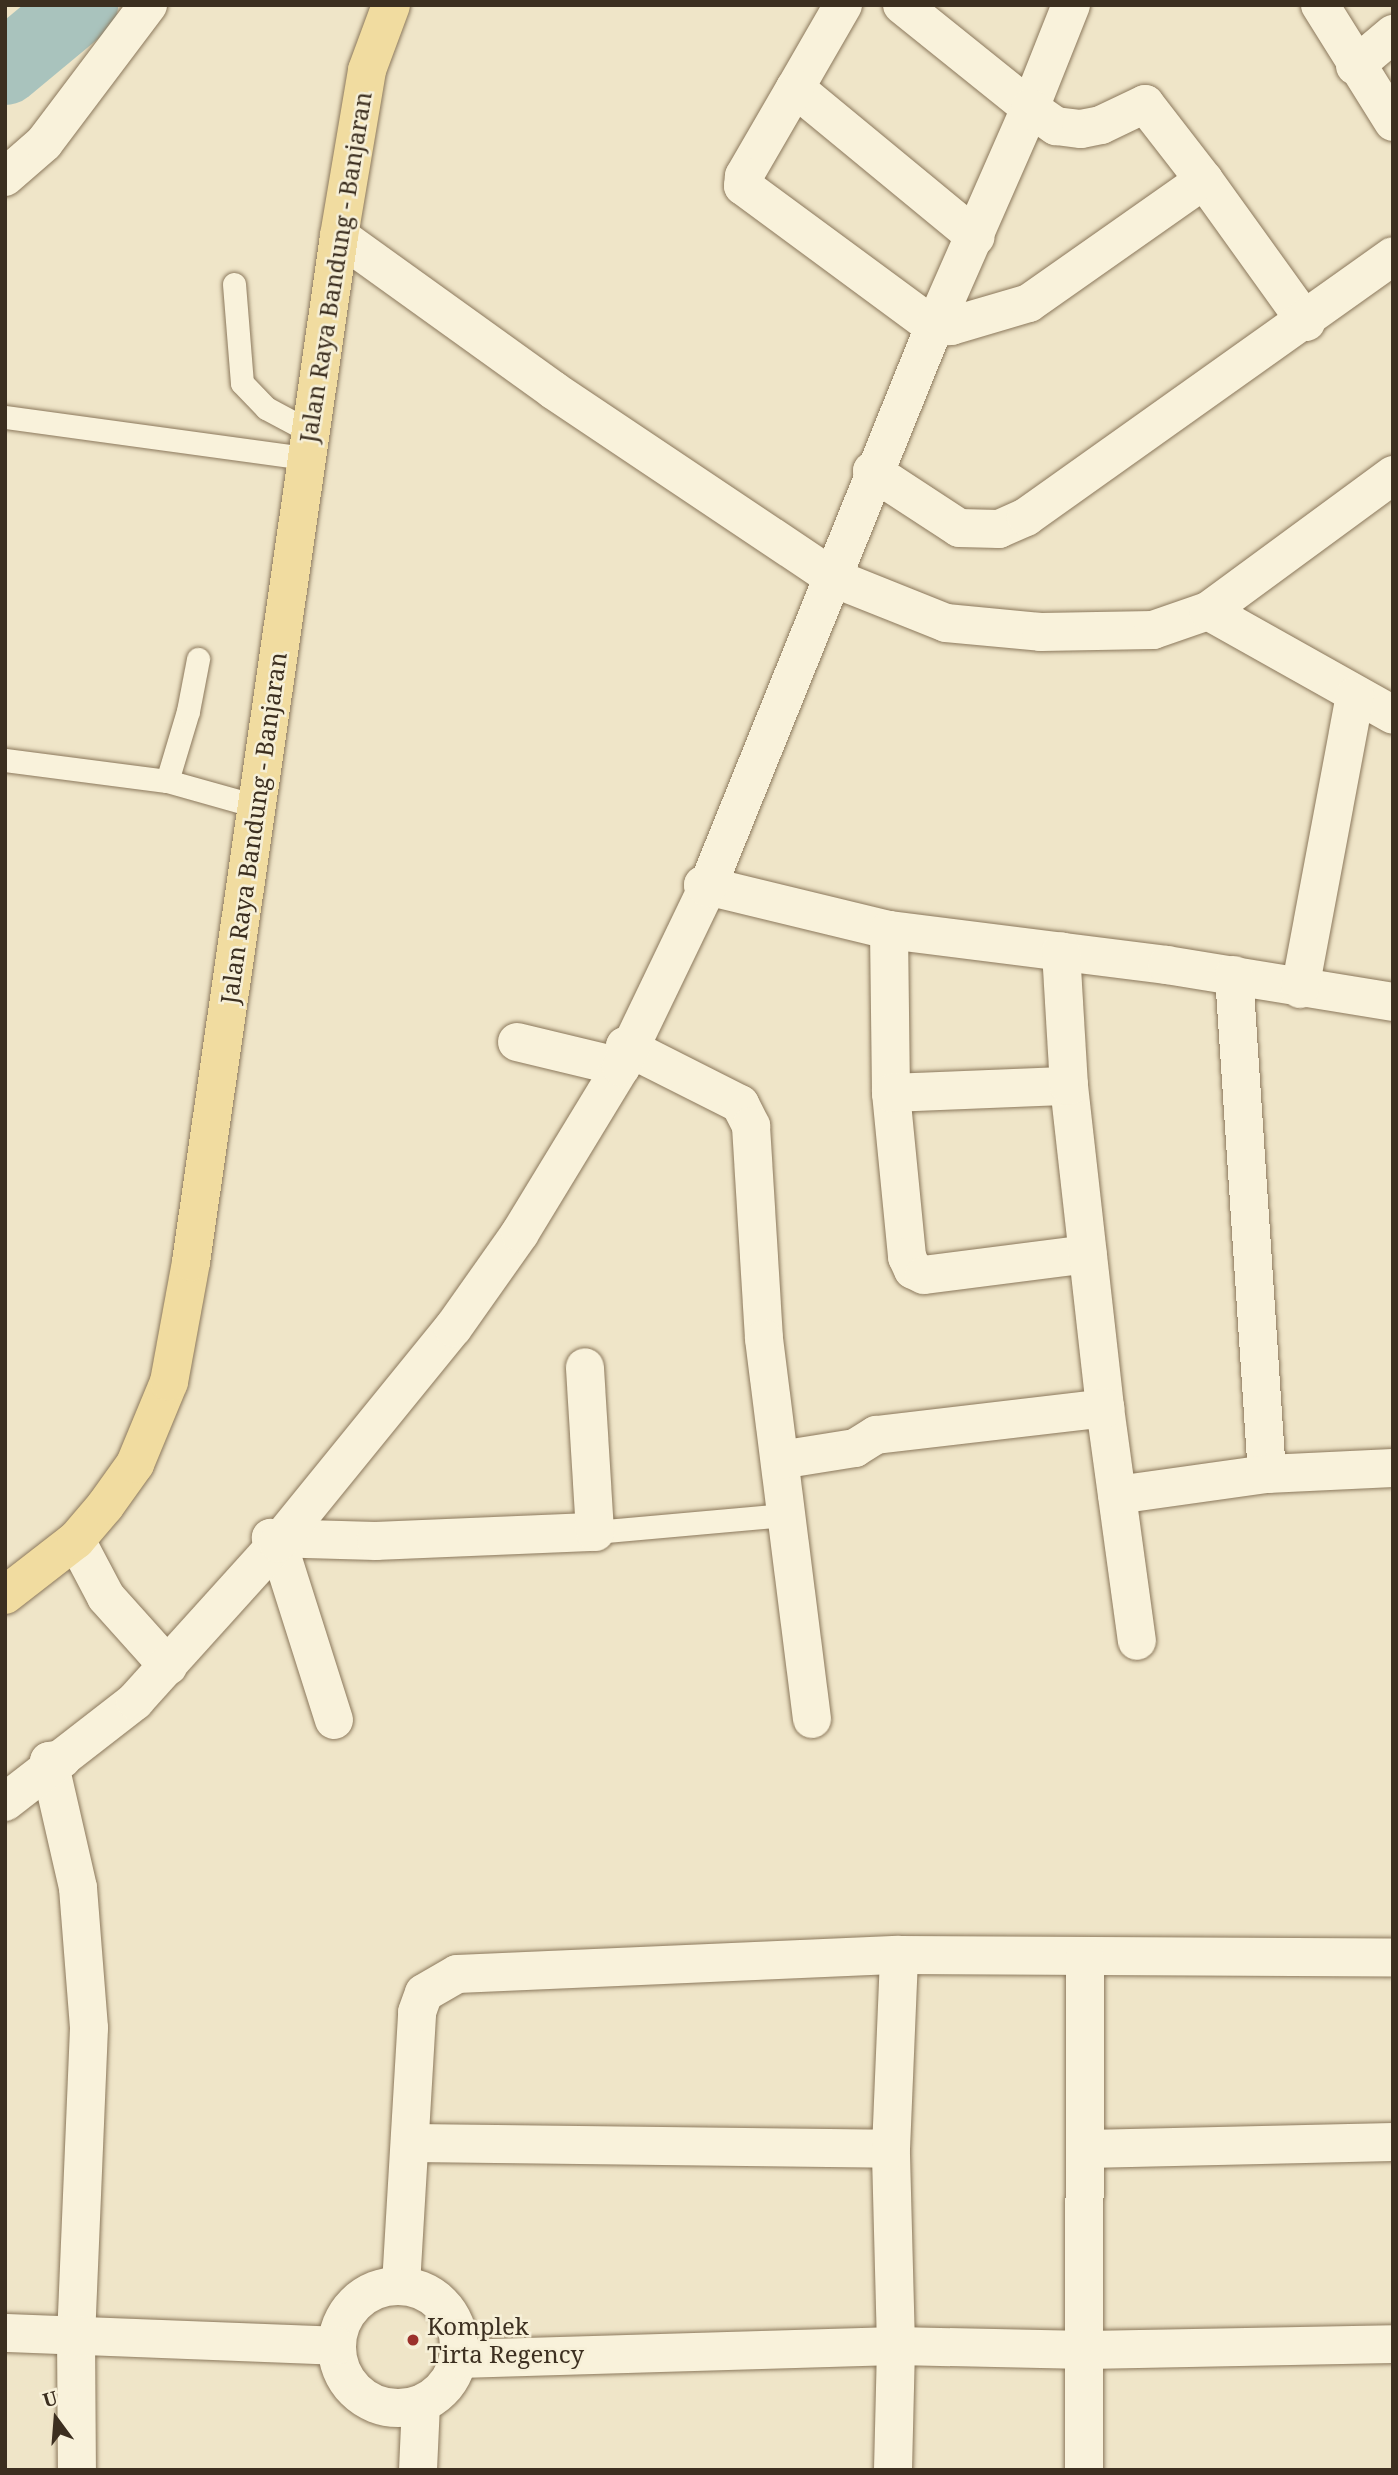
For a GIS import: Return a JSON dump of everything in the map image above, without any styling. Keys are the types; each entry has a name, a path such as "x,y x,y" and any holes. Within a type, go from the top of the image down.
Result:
{"main road":[{"name":"Jalan Raya Bandung - Banjaran","path":"5,1595 76,1541 135,1464 169,1382 193,1248 339,236 367,70 391,5"}],"street":[{"path":"5,177 44,144 148,5"},
{"path":"842,5 744,176 743,186 934,327 951,326 1029,303 1204,180"},
{"path":"902,5 1056,126 1081,129 1101,125 1145,104 1204,180 1306,322"},
{"path":"5,1802 135,1702 278,1543 453,1328 520,1233 627,1056 707,888 832,577 878,471 934,327 976,237 1071,5"},
{"path":"1331,12 1355,66 1393,122"},
{"path":"1355,66 1393,34"},
{"path":"794,88 976,237"},
{"path":"339,236 553,390 832,577"},
{"path":"878,471 872,471 959,528 999,529 1026,517 1306,322 1393,256"},
{"path":"832,577 826,575 946,623 1128,634 1181,624 1208,611 1393,475"},
{"path":"1208,611 1393,715"},
{"path":"1300,989 1355,696"},
{"path":"707,888 703,885 889,930 1234,975 1300,989 1393,1002"},
{"path":"889,930 891,1093 907,1256 913,1270 924,1275 1088,1254"},
{"path":"1061,951 1069,1086 1105,1408 1137,1641"},
{"path":"1234,975 1267,1474"},
{"path":"517,1042 627,1056"},
{"path":"627,1056 625,1046 725,1095 747,1111 764,1339 812,1718"},
{"path":"891,1093 1069,1086"},
{"path":"334,1720 278,1543 271,1538 376,1541 595,1532 585,1367"},
{"path":"780,1460 855,1448 876,1435 1105,1408"},
{"path":"1117,1494 1267,1474 1393,1468"},
{"path":"76,1541 106,1597 169,1666"},
{"path":"62,1759 49,1762 78,1888 89,2028 76,2334 77,2470"},
{"path":"893,2470 896,2346 891,2149 899,1955"},
{"path":"401,2286 413,2143 417,2012 424,1993 457,1974 899,1955 1393,1958"},
{"path":"1084,2470 1087,2350 1086,1958"},
{"path":"1087,2149 1393,2142"},
{"path":"413,2143 891,2149"},
{"path":"401,2286 422,2290 446,2309 459,2337 459,2358 452,2378 421,2404 401,2409 377,2405 355,2392 341,2371 336,2346 349,2310 382,2287 401,2286"},
{"path":"5,2333 336,2346"},
{"path":"459,2358 896,2346 1087,2350 1393,2344"},
{"path":"418,2470 421,2404"}],"lane":[{"path":"234,284 242,383 307,444"},
{"path":"5,417 307,444"},
{"path":"167,781 188,711 198,659"},
{"path":"5,760 167,781 256,806"},
{"path":"595,1532 787,1515"}],"waterway":[{"path":"5,68 81,5"}],"place":[{"name":"Komplek Tirta Regency","path":"413,2340"}]}
